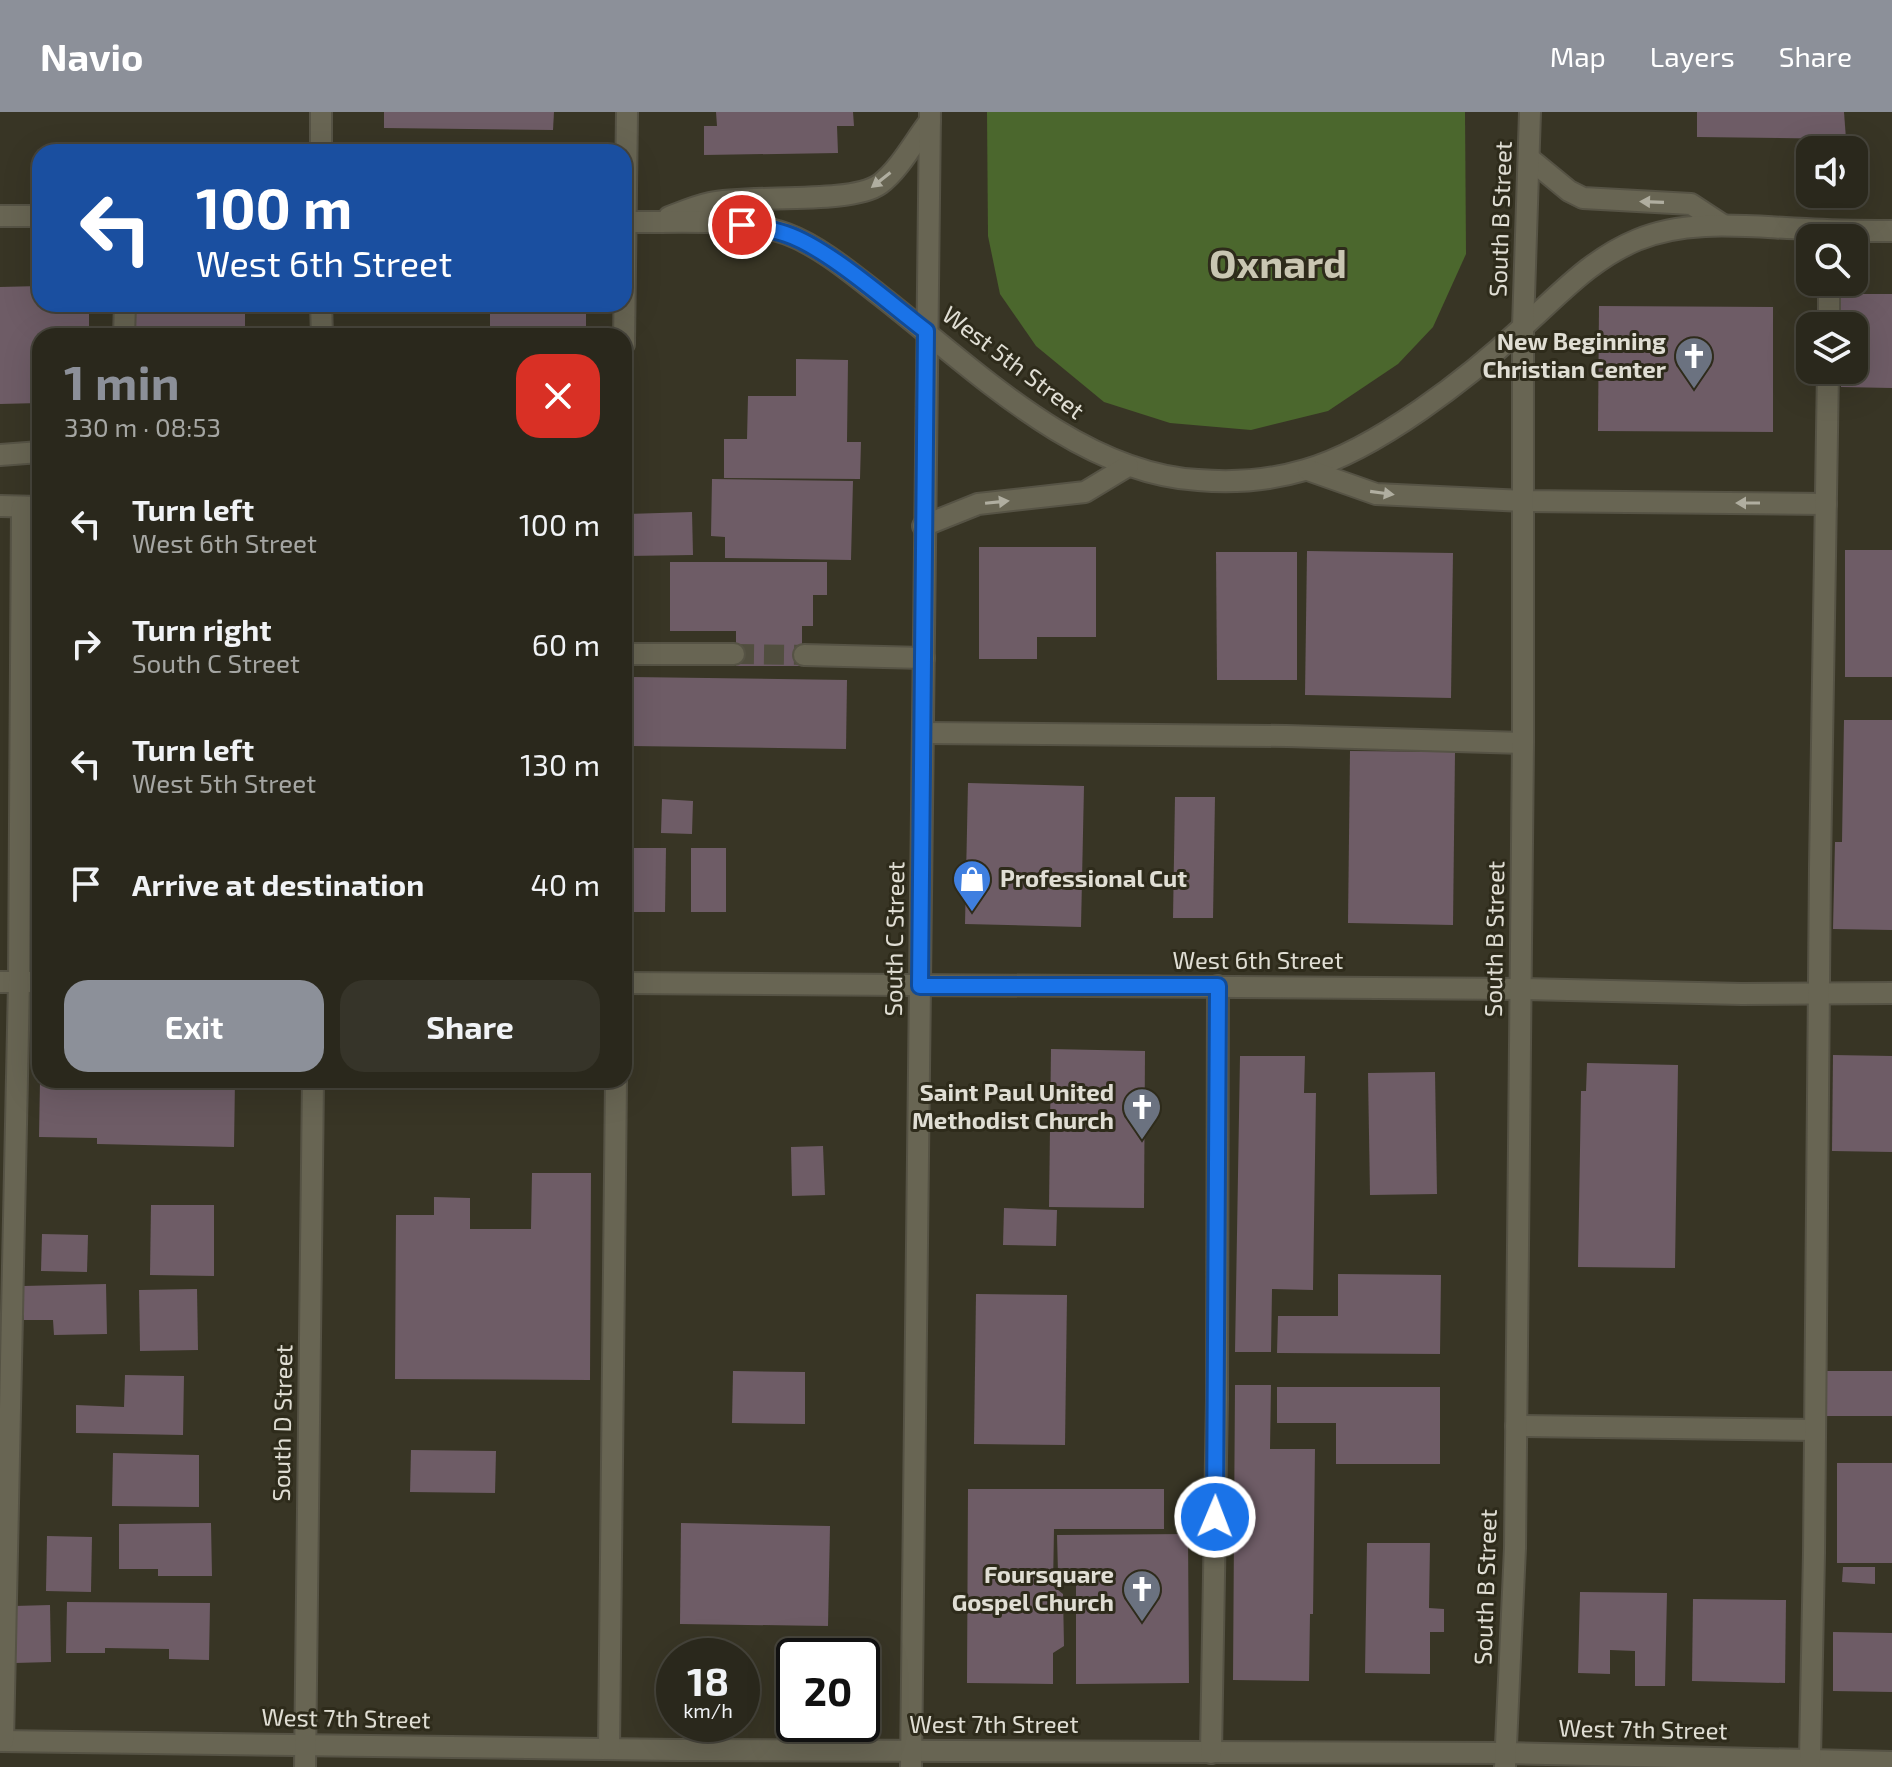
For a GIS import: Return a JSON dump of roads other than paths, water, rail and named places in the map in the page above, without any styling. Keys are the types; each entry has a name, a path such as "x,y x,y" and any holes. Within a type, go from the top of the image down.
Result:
{"street":[{"path":"321,112 321,144"},
{"path":"626,144 627,112"},
{"name":"South B Street","path":"1506,1760 1515,1548 1523,743 1523,327 1530,112"},
{"path":"654,222 710,203 833,196 865,191 879,185 890,174 930,116"},
{"name":"South C Street","path":"911,1759 930,116"},
{"path":"1530,159 1569,191 1583,198 1691,204 1723,225"},
{"path":"0,216 32,216"},
{"name":"West 5th Street","path":"632,222 742,225 789,235 839,265 1054,429 1128,466 1152,474 1199,481 1244,480 1308,470 1389,430 1467,376 1579,274 1626,246 1673,229 1723,225 1796,231"},
{"name":"West 5th Street","path":"1868,232 1892,231"},
{"path":"1810,1759 1828,384"},
{"path":"0,455 32,453"},
{"path":"923,526 978,504 1085,492 1128,466"},
{"path":"1308,470 1376,494 1524,501 1826,504"},
{"path":"0,506 31,507 9,982 1,1741"},
{"path":"632,654 734,654"},
{"path":"804,655 924,658"},
{"path":"924,733 1523,743"},
{"path":"9,982 32,982"},
{"name":"West 6th Street","path":"632,983 1892,993"},
{"path":"1211,1753 1217,1399 1218,986"},
{"name":"South D Street","path":"305,1767 313,1088"},
{"path":"609,1749 616,1088"},
{"path":"1516,1426 1815,1430"},
{"name":"West 7th Street","path":"1,1741 609,1749 911,1759 1211,1753 1506,1760 1810,1759 1892,1762"}],"tunnel":[{"path":"734,654 804,655"}],"place":[{"name":"New Beginning Christian Center","path":"1694,390"},
{"name":"Professional Cut","path":"972,913"},
{"name":"Saint Paul United Methodist Church","path":"1142,1141"},
{"name":"Foursquare Gospel Church","path":"1142,1623"}],"district":[{"name":"Oxnard","path":"1278,264"}]}
